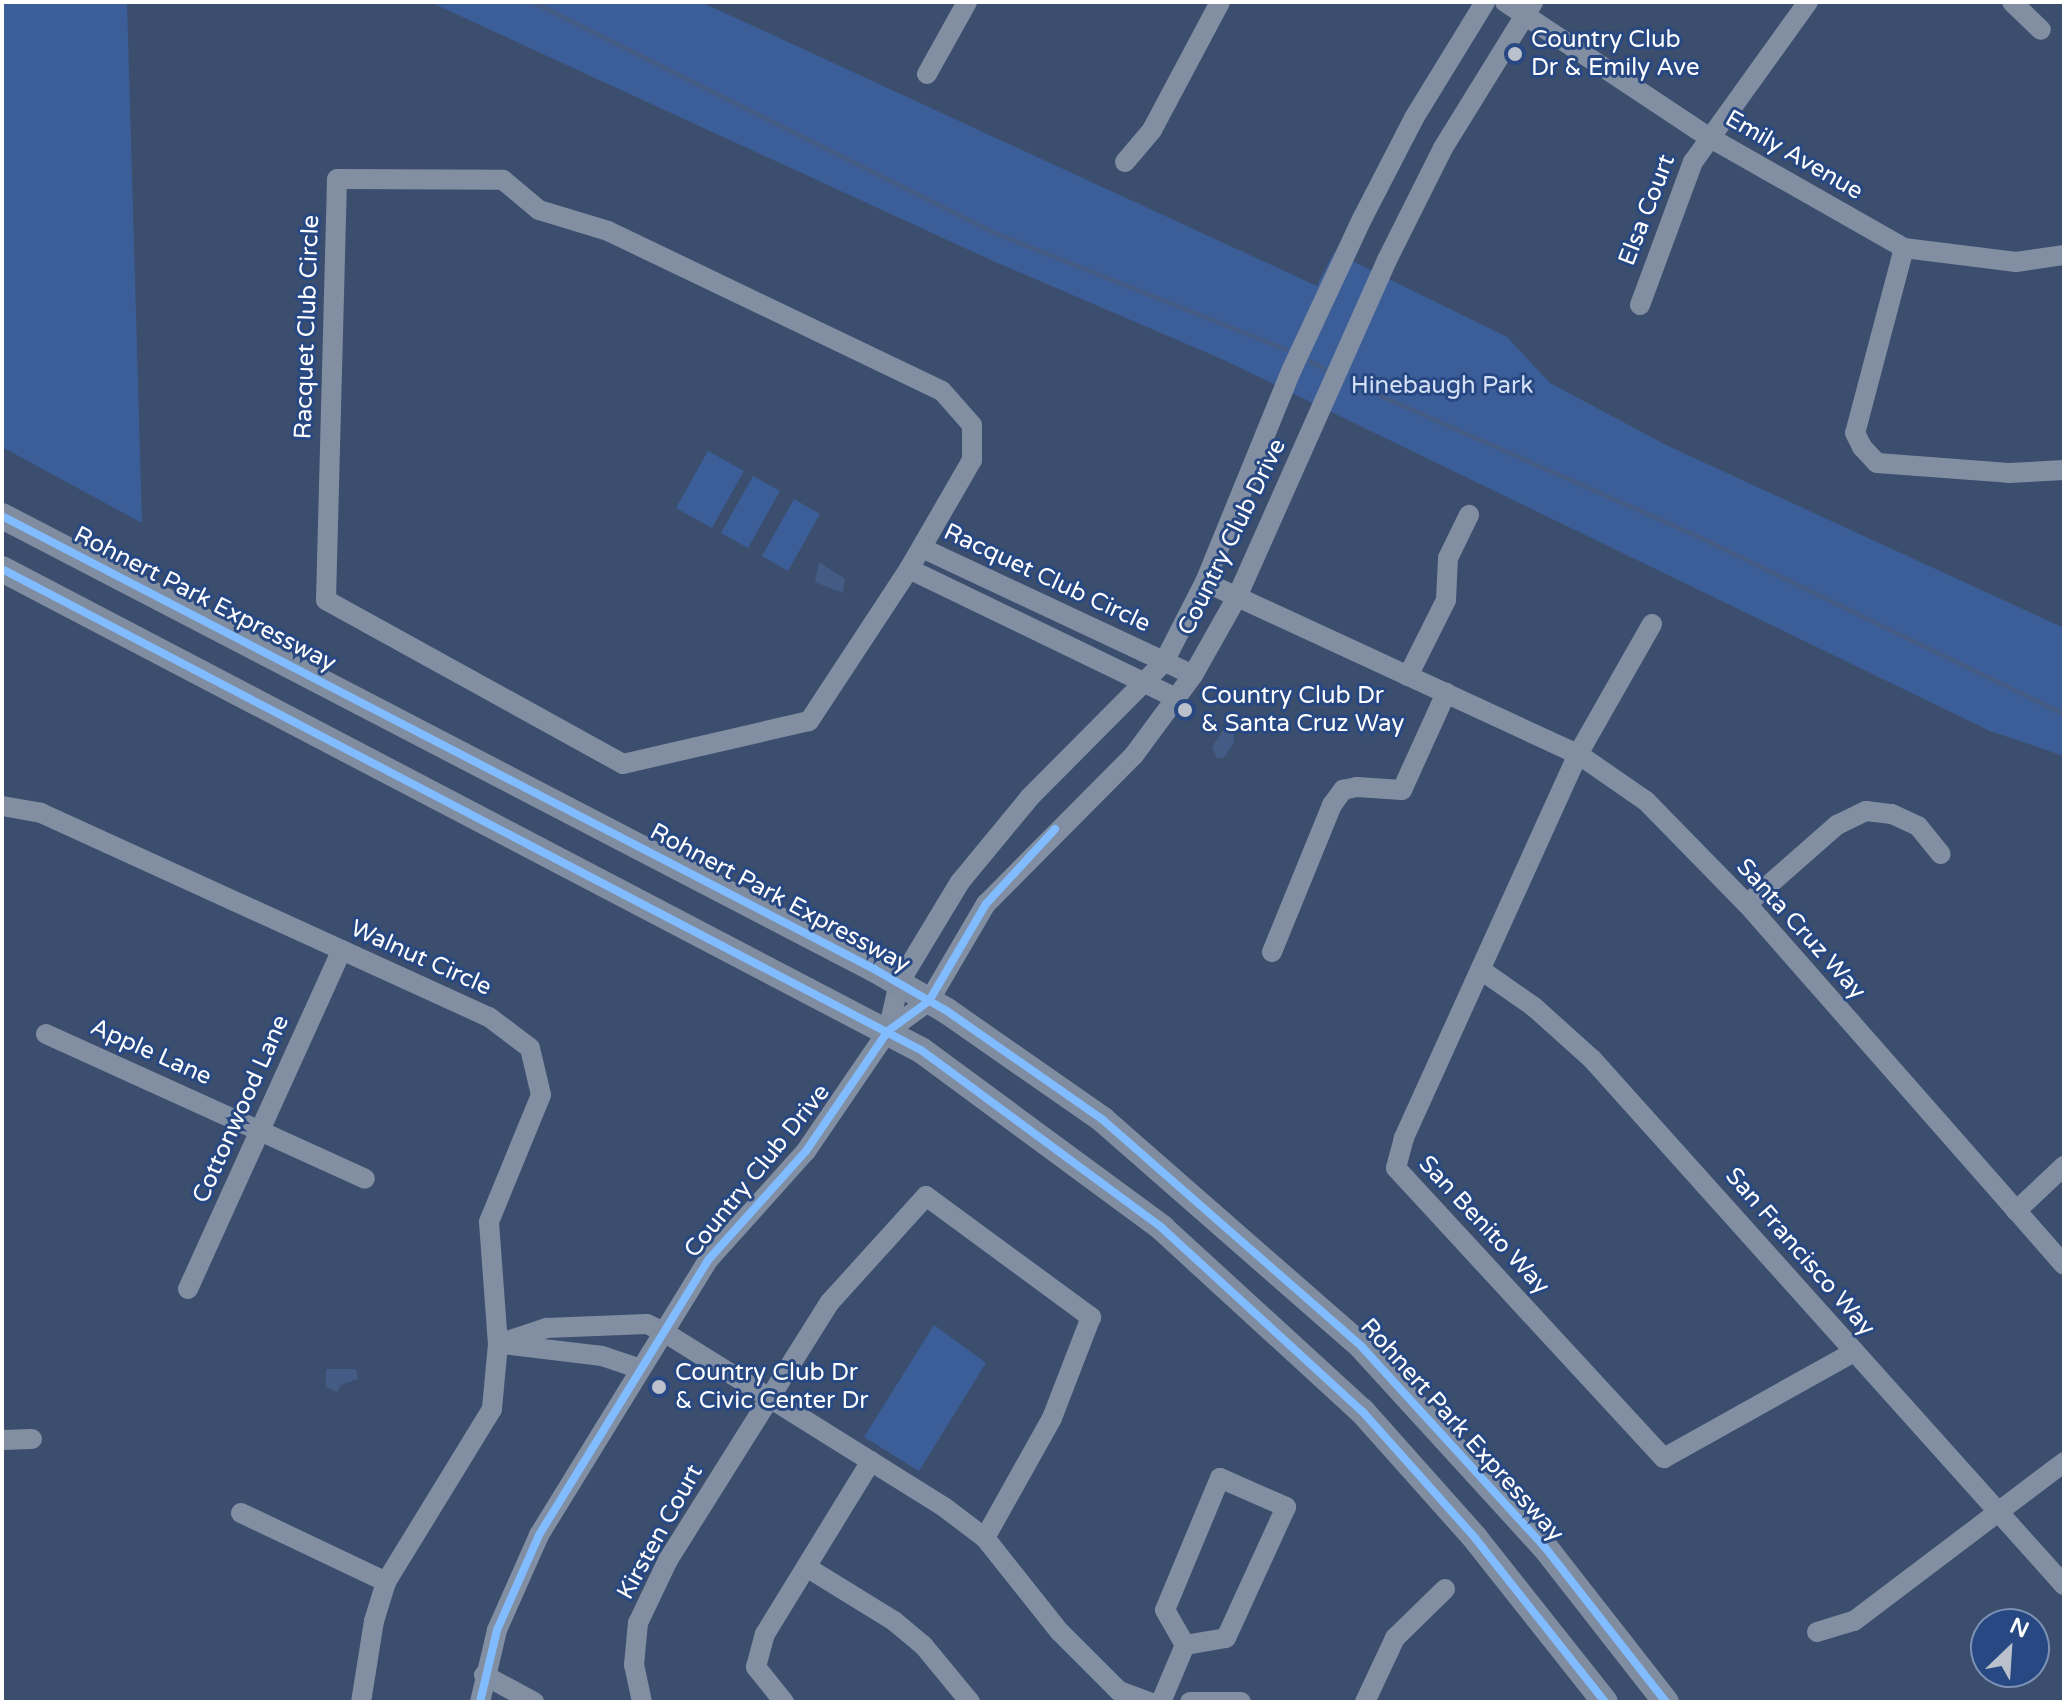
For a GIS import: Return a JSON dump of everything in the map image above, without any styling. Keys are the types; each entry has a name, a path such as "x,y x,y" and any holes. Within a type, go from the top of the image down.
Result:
{"main road":[{"name":"Rohnert Park Expressway","path":"2,516 899,983 1103,1120 1362,1347 1524,1523 1666,1702"},
{"path":"2,569 888,1031 1093,1173 1287,1340 1427,1482 1605,1702"}],"street":[{"path":"927,74 967,2"},
{"path":"1125,162 1152,130 1220,2"},
{"name":"Country Club Drive","path":"888,1031 899,983 960,882 1030,797 1164,662 1205,582 1308,334 1414,118 1485,2"},
{"name":"Emily Avenue","path":"1505,2 1529,8 1707,136 1904,248 2016,262 2064,255"},
{"name":"Elsa Court","path":"1640,305 1663,233 1707,136 1808,2"},
{"path":"2012,2 2041,30"},
{"name":"Country Club Drive","path":"480,1702 484,1675 514,1585 539,1535 709,1259 806,1151 888,1031 929,1001 996,892 1134,755 1193,675 1237,597 1347,350 1443,148 1529,8"},
{"name":"Racquet Club Circle","path":"337,179 503,180 539,210 608,231 942,391 972,425 972,460 909,569 809,721 623,764 326,600 337,179"},
{"path":"1904,248 1855,433 1862,447 1877,463 2009,473 2064,470"},
{"path":"1408,676 1446,600 1448,558 1469,515"},
{"name":"Racquet Club Circle","path":"922,548 1193,675"},
{"name":"Racquet Club Circle","path":"909,569 1176,698"},
{"name":"Santa Cruz Way","path":"1205,582 1578,754 1646,801 1747,904 2064,1265"},
{"name":"San Benito Way","path":"1652,624 1578,754 1404,1138 1396,1168 1664,1458 1854,1352"},
{"path":"1272,952 1337,798 1343,790 1357,787 1402,790 1446,693"},
{"name":"Walnut Circle","path":"2,806 41,813 489,1017 530,1048 541,1095 489,1222 498,1344 492,1409 386,1582 374,1621 361,1702"},
{"path":"1747,904 1837,825 1866,811 1892,814 1918,826 1941,854"},
{"name":"Cottonwood Lane","path":"188,1289 342,950"},
{"name":"San Francisco Way","path":"1481,970 1534,1007 1592,1059 2064,1585"},
{"name":"Apple Lane","path":"46,1034 365,1179"},
{"path":"2016,1211 2064,1166"},
{"name":"Kirsten Court","path":"642,1702 634,1665 638,1623 668,1560 769,1398 855,1270 926,1196 1091,1317 1052,1418 985,1538"},
{"path":"498,1344 546,1328 647,1324 664,1332 871,1461 985,1538 1059,1631 1119,1691 1150,1702"},
{"path":"498,1344 602,1356 641,1369"},
{"path":"2,1440 32,1439"},
{"path":"784,1702 756,1667 765,1634 871,1461"},
{"path":"1817,1632 1854,1621 2000,1514 2064,1462"},
{"path":"1220,1478 1286,1507 1226,1638 1185,1645 1165,1610 1220,1478"},
{"path":"241,1513 386,1582"},
{"path":"808,1568 894,1621 923,1645 970,1702"},
{"path":"1365,1702 1395,1638 1445,1589"},
{"path":"1161,1702 1185,1645"},
{"path":"484,1675 534,1702"},
{"path":"1190,1702 1241,1702"}],"green space":[{"path":"2,2 127,2 142,523 2,447"},
{"name":"Hinebaugh Park","path":"430,2 701,2 1317,286 1334,252 1507,337 1550,383 1666,445 2064,628 2064,756 1990,731 1224,360 993,261"},
{"path":"708,451 744,471 712,528 676,508"},
{"path":"753,476 780,491 748,548 721,533"},
{"path":"794,499 820,514 788,571 762,556"},
{"path":"934,1325 986,1363 919,1471 864,1437"}],"shaded area":[{"path":"819,562 845,579 843,593 815,582"},
{"path":"1226,726 1234,728 1234,742 1224,758 1217,758 1212,747"},
{"path":"326,1369 356,1369 358,1379 341,1385 337,1392 326,1387"}],"waterway":[{"path":"533,2 993,232 1286,349"},
{"path":"1310,361 1330,372"},
{"path":"1352,383 1691,533 2064,714"}],"cycle path":[{"path":"2,516 874,969 947,1011 1103,1120 1362,1347 1544,1546 1666,1702"},
{"path":"2,569 921,1050 1162,1228 1362,1411 1475,1538 1605,1702"},
{"path":"480,1702 497,1630 539,1535 709,1259 806,1151 888,1031 929,1001 986,904 1055,829"}],"place":[{"name":"Country Club Dr & Emily Ave","path":"1515,54"},
{"name":"Country Club Dr & Santa Cruz Way","path":"1185,710"},
{"name":"Country Club Dr & Civic Center Dr","path":"659,1387"}]}
